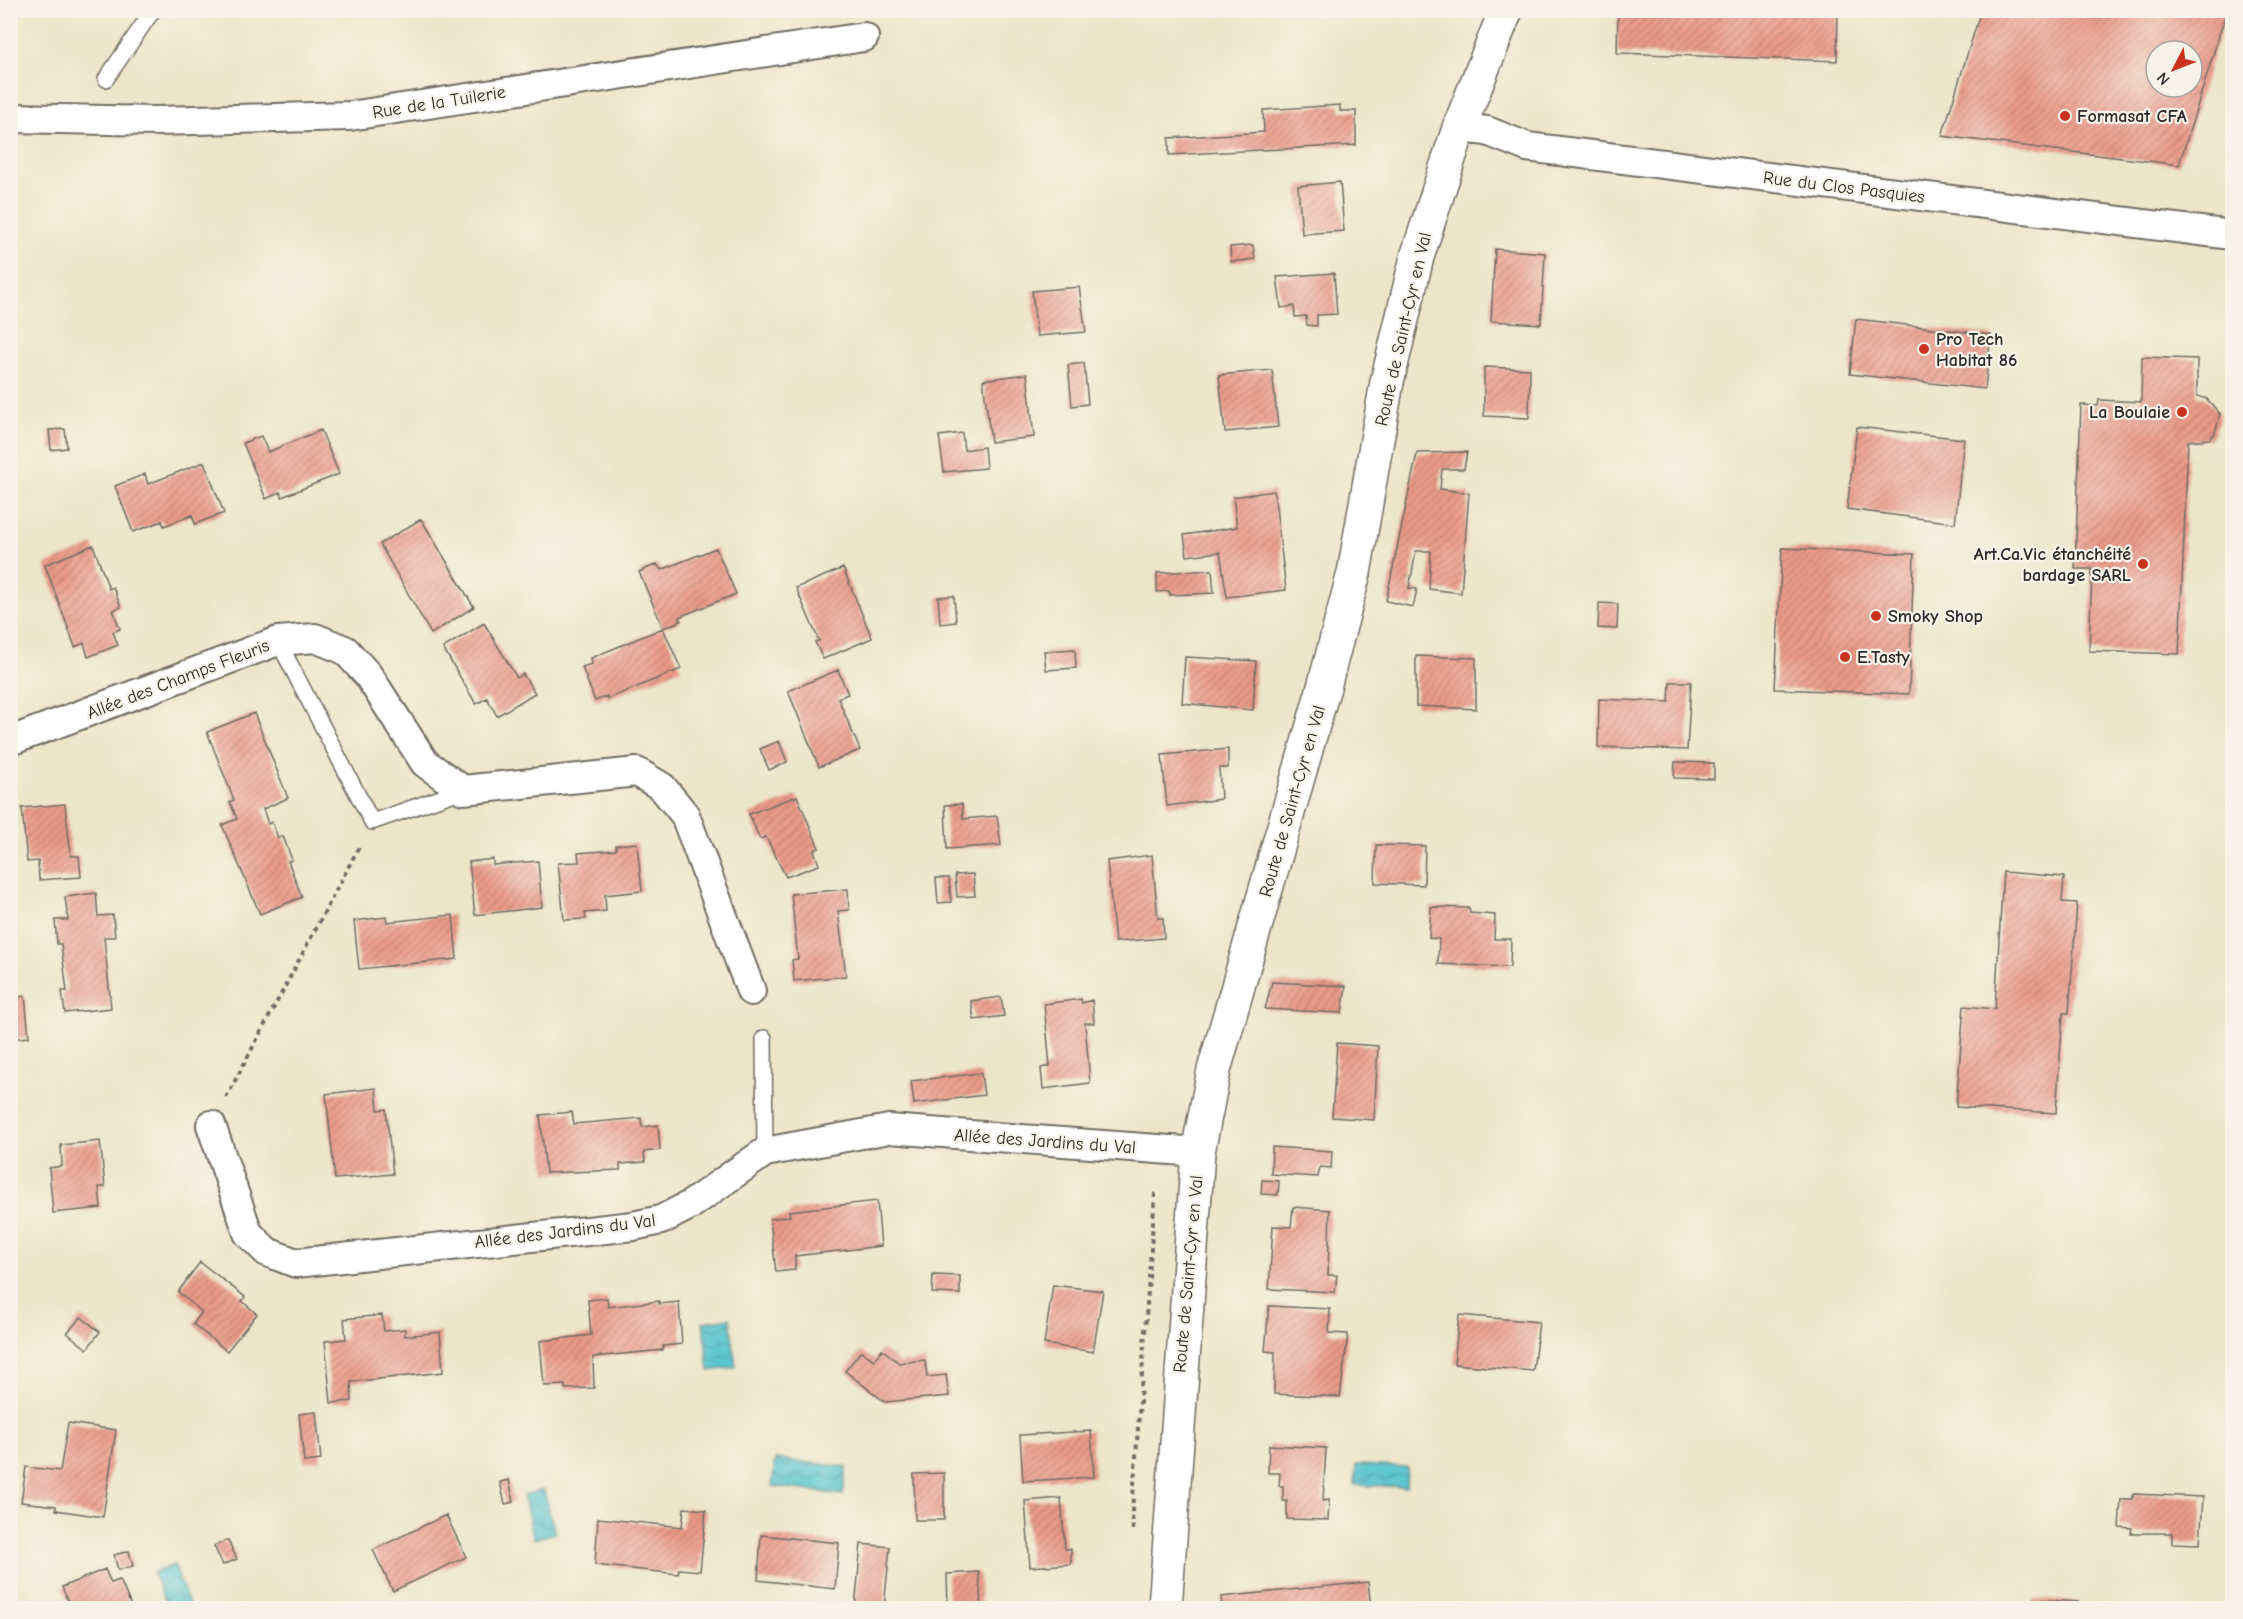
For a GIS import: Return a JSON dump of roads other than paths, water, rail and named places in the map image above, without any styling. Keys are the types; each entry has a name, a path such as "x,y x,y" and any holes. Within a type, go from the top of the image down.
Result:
{"street":[{"name":"Route de Saint-Cyr en Val","path":"1164,1608 1198,1152 1214,1070 1354,573 1387,382 1417,257 1459,128 1506,10"},
{"name":"Rue de la Tuilerie","path":"10,118 156,121 350,116 864,37"},
{"name":"Rue du Clos Pasquies","path":"1459,128 1487,131 1527,147 2232,235"},
{"name":"Allée des Champs Fleuris","path":"10,741 278,641 315,638 345,650 368,675 425,763 463,790"},
{"path":"463,790 637,772 662,787 685,815 751,991"},
{"name":"Allée des Jardins du Val","path":"212,1125 248,1233 267,1252 296,1263 652,1222 690,1205 765,1152 889,1129 1198,1152"}],"lane":[{"path":"106,79 153,10"},
{"path":"278,641 372,822 463,790"},
{"path":"764,1038 765,1152"}],"water":[{"path":"730,1318 736,1367 709,1371 703,1322"},
{"path":"775,1459 846,1467 843,1495 772,1486"},
{"path":"1356,1465 1407,1467 1406,1487 1355,1485"},
{"path":"544,1490 555,1533 534,1539 523,1495"},
{"path":"174,1565 190,1606 168,1608 153,1573"}],"place":[{"name":"Formasat CFA","path":"2065,116"},
{"name":"Pro Tech Habitat 86","path":"1924,349"},
{"name":"La Boulaie","path":"2182,412"},
{"name":"Art.Ca.Vic étanchéité bardage SARL","path":"2143,564"},
{"name":"Smoky Shop","path":"1876,616"},
{"name":"E.Tasty","path":"1845,657"}]}
